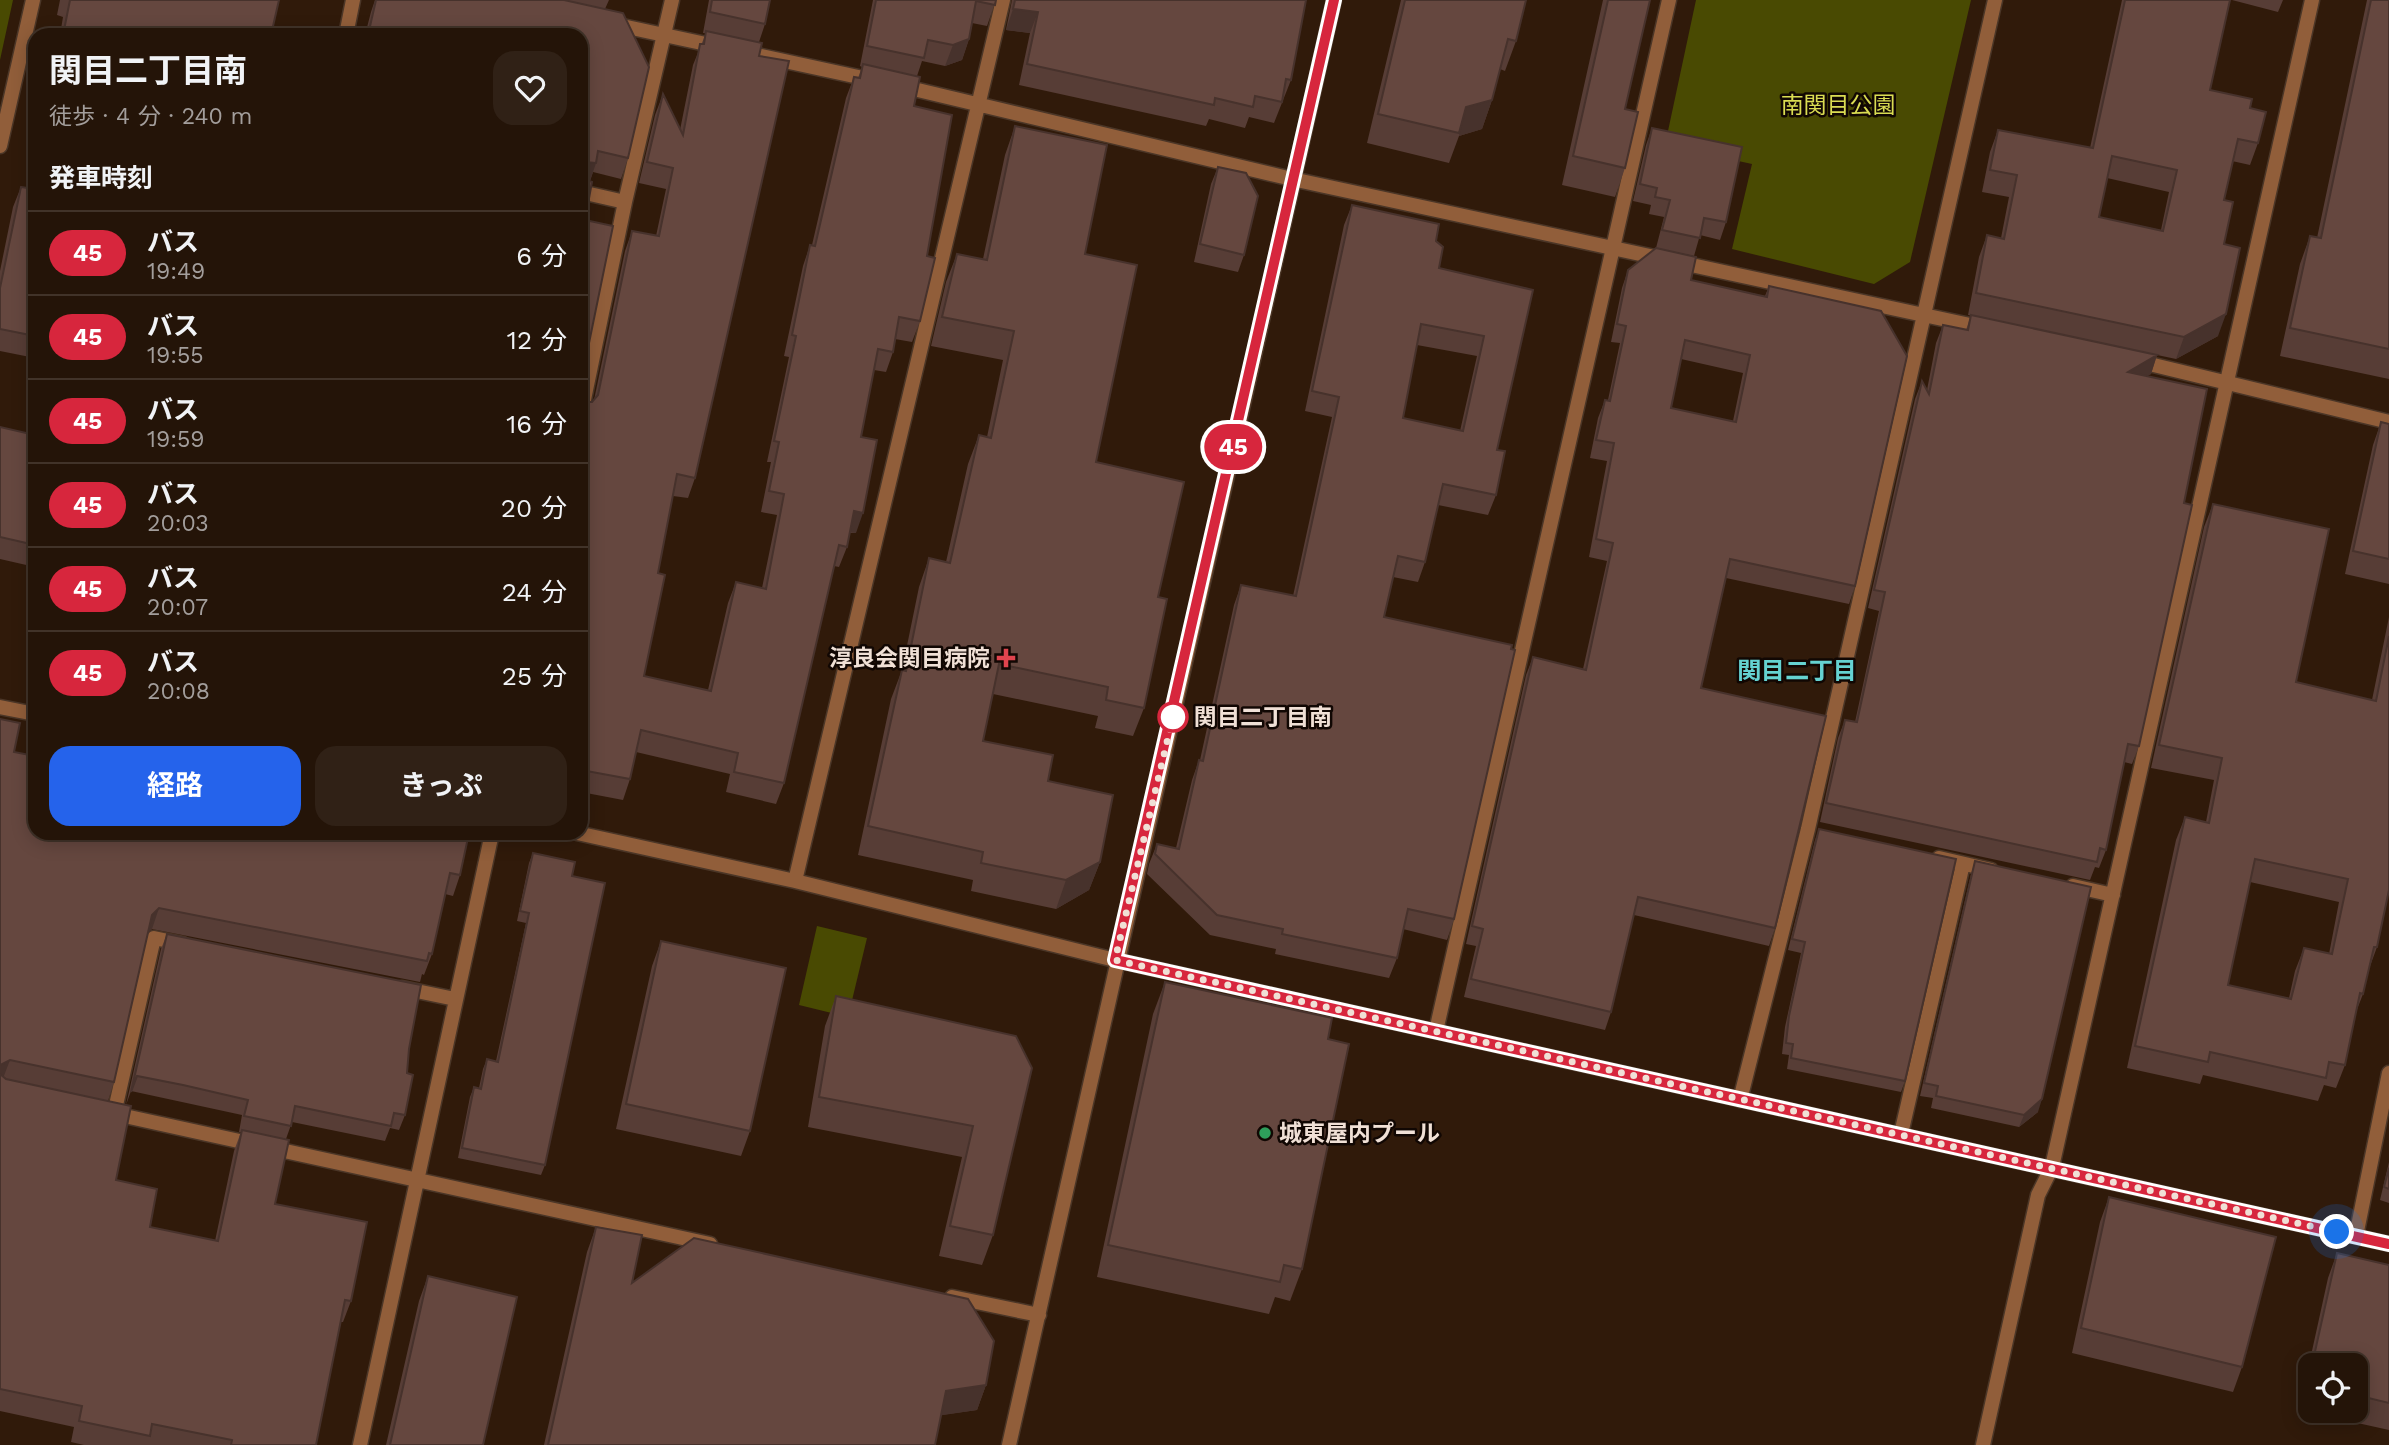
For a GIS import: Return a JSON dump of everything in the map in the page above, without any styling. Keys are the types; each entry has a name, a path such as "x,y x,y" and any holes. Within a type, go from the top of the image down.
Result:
{"street":[{"path":"0,146 33,0"},
{"path":"348,28 354,0"},
{"path":"588,380 625,202 673,0"},
{"path":"795,881 1003,0"},
{"path":"1009,1445 1115,960 1334,0"},
{"path":"1436,1031 1669,0"},
{"path":"1740,1100 1815,830 1995,0"},
{"path":"1983,1445 2038,1195 2052,1167 2312,0"},
{"path":"598,20 979,102 1292,179 2006,333"},
{"path":"588,194 625,202"},
{"path":"2123,358 2226,380 2389,422"},
{"path":"0,707 28,713"},
{"path":"588,835 795,881 1115,960 2389,1244"},
{"path":"360,1445 490,840"},
{"path":"1924,855 2004,872"},
{"path":"1902,1134 1963,864"},
{"path":"2059,883 2113,895"},
{"path":"195,946 154,938 108,1113 728,1248"},
{"path":"387,985 455,999"},
{"path":"2356,1236 2389,1073"},
{"path":"931,1292 1039,1315"}],"green space":[{"path":"0,0 13,0 0,60"},
{"name":"南関目公園","path":"1696,0 1971,0 1910,262 1874,284 1732,249 1752,164 1665,145"},
{"path":"817,926 867,938 848,1017 799,1005"}],"building":[{"path":"70,0 279,0 273,28 64,28"},
{"path":"376,0 564,0 623,13 649,67 628,158 598,151 596,163 588,162 588,28 370,28"},
{"path":"712,0 770,0 765,24 710,12"},
{"path":"876,0 996,0 995,5 976,1 969,39 953,45 928,40 924,58 867,46"},
{"path":"1015,0 1306,0 1291,80 1286,79 1282,102 1255,96 1253,107 1215,98 1214,105 1027,64 1038,12 1013,9"},
{"path":"1405,0 1526,0 1516,41 1508,39 1492,100 1466,107 1459,133 1378,114"},
{"path":"1608,0 1650,0 1625,109 1638,112 1625,168 1573,156"},
{"path":"2125,0 2230,0 2210,90 2252,99 2250,108 2266,112 2258,143 2238,139 2224,200 2233,202 2224,244 2240,248 2226,314 2184,337 1976,293 1987,235 2004,239 2017,175 1990,170 1998,130 2093,148","holes":["2112,156 2177,170 2163,231 2099,217"]},
{"path":"2371,0 2389,0 2389,349 2290,328 2310,236 2321,238"},
{"path":"706,31 762,43 759,56 789,61 695,478 677,474 658,573 665,575 644,676 711,691 736,582 766,589 784,494 769,491 779,442 774,441 796,336 792,335 810,245 815,246 854,77 860,78 863,64 920,77 914,106 952,115 927,256 935,258 920,321 899,317 893,352 878,349 861,437 877,440 863,513 854,511 847,547 839,545 784,783 734,772 738,753 641,730 630,779 588,771 588,402 592,402 598,395 632,231 659,236 673,168 647,162 663,94 683,135 700,44 704,44"},
{"path":"1015,126 1107,145 1085,254 1137,265 1096,462 1184,482 1158,597 1167,599 1144,708 1106,700 1108,687 999,664 983,741 1053,755 1048,781 1113,795 1100,862 1066,880 981,863 983,852 868,826 902,670 906,671 929,558 950,563 979,435 991,438 1014,331 942,317 957,254 987,260"},
{"path":"1652,128 1742,147 1726,222 1704,218 1700,238 1662,230 1670,200 1655,197 1657,188 1640,184"},
{"path":"1218,167 1246,173 1258,196 1244,255 1200,244"},
{"path":"588,181 592,182 588,204"},
{"path":"21,187 28,188 28,335 0,329 0,288"},
{"path":"1352,205 1439,224 1436,241 1443,247 1439,268 1533,290 1497,450 1505,451 1496,495 1443,484 1425,562 1398,556 1384,617 1512,645 1511,649 1515,650 1454,919 1408,909 1397,958 1282,934 1283,929 1217,915 1155,854 1157,844 1179,849 1199,760 1203,761 1241,585 1296,596 1339,397 1312,391","holes":["1421,324 1484,336 1463,431 1403,418"]},
{"path":"588,221 613,226 588,348"},
{"path":"1656,248 1696,257 1691,280 1767,297 1769,286 1881,311 1907,356 1855,586 1730,559 1701,688 1826,716 1775,928 1638,897 1611,1012 1471,979 1483,929 1472,926 1533,657 1586,670 1613,543 1596,539 1614,443 1596,440 1605,400 1610,401 1626,326 1617,324 1628,270","holes":["1685,340 1750,355 1736,422 1671,408"]},
{"path":"1971,315 2157,355 2128,372 2207,389 2184,503 2192,505 2139,746 2128,744 2106,850 2100,848 2097,862 1826,803 1845,720 1857,722 1885,592 1874,590 1922,381 1929,394 1943,325 1968,330"},
{"path":"2381,422 2389,424 2389,559 2353,551"},
{"path":"0,427 28,433 28,543 0,537"},
{"path":"2213,504 2329,529 2296,682 2376,701 2389,636 2389,890 2377,947 2374,947 2363,994 2360,993 2345,1065 2329,1062 2326,1078 2210,1052 2208,1062 2135,1046 2185,817 2209,823 2222,758 2159,745","holes":["2255,859 2348,879 2332,954 2304,948 2291,999 2228,985"]},
{"path":"0,719 20,723 14,752 28,755 28,840 468,840 460,875 450,873 432,954 429,953 427,961 159,908 152,915 114,1082 10,1060 0,1065"},
{"path":"1819,829 1956,859 1905,1081 1791,1058 1793,1044 1786,1043 1789,1016 1805,942 1792,939"},
{"path":"533,853 575,862 572,876 605,883 545,1165 462,1148 474,1087 481,1089 487,1059 498,1062 529,913 520,911"},
{"path":"1975,861 2091,887 2042,1099 2024,1115 1936,1096 1938,1086 1924,1083"},
{"path":"167,934 421,985 409,1049 407,1073 413,1075 405,1115 394,1113 391,1126 295,1106 291,1126 244,1116 248,1100 183,1085 137,1076 131,1092"},
{"path":"661,941 786,968 750,1131 626,1104"},
{"path":"1165,982 1332,1018 1328,1039 1349,1044 1302,1269 1284,1265 1280,1282 1108,1245"},
{"path":"836,996 1016,1036 1032,1068 993,1235 950,1226 973,1126 819,1097"},
{"path":"0,1074 6,1079 131,1106 116,1180 157,1189 150,1227 218,1241 242,1130 289,1140 275,1204 367,1222 351,1301 345,1300 316,1445 231,1445 232,1440 152,1424 150,1436 79,1421 82,1406 0,1389"},
{"path":"2389,1168 2389,1189 2384,1187"},
{"path":"2109,1197 2276,1237 2242,1367 2081,1328"},
{"path":"596,1227 642,1235 632,1283 694,1238 968,1299 994,1341 986,1385 946,1391 935,1445 548,1445"},
{"path":"2337,1253 2389,1265 2389,1403 2368,1398 2368,1353 2315,1353"},
{"path":"428,1276 517,1297 483,1445 390,1445"}],"bus line":[{"name":"45","path":"1334,0 1183,673 1115,960 2389,1244"}],"place":[{"name":"淳良会関目病院","path":"1006,658"},
{"name":"関目二丁目南","path":"1173,717"},
{"name":"城東屋内プール","path":"1265,1133"}],"district":[{"name":"関目二丁目","path":"1797,671"}],"route":[{"path":"1173,717 1115,960 2337,1232"}]}
